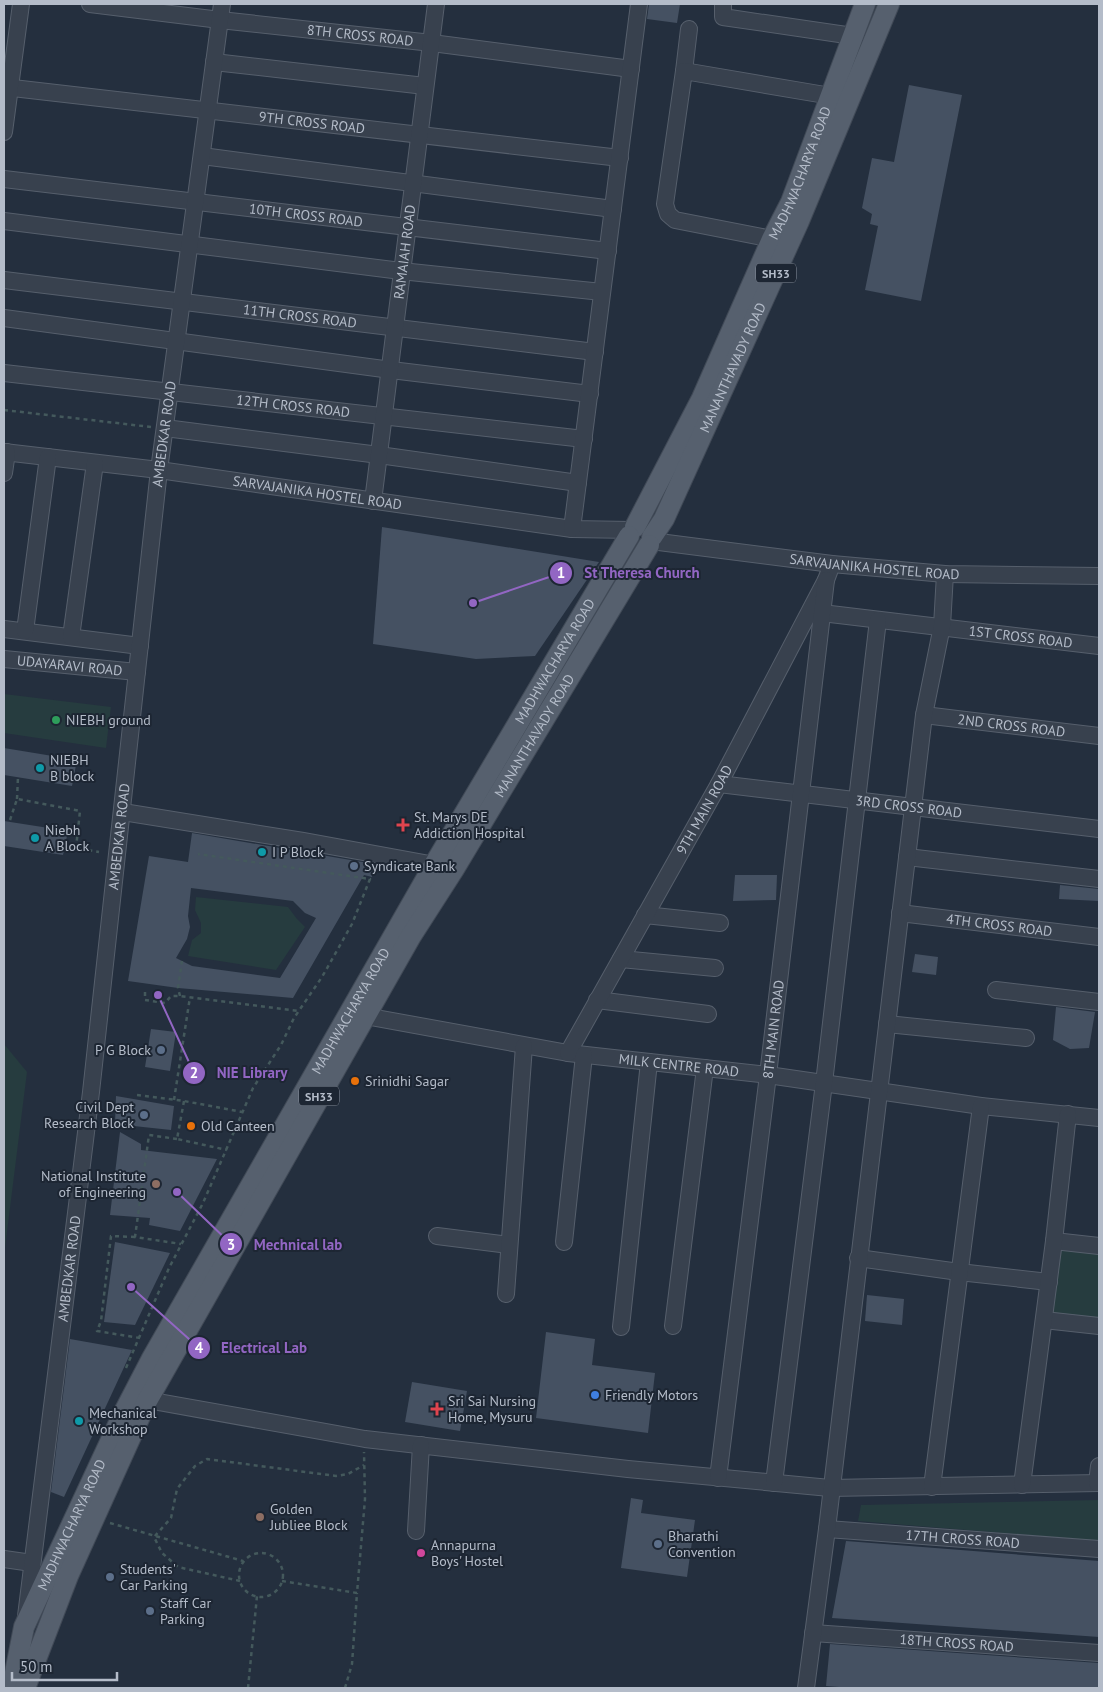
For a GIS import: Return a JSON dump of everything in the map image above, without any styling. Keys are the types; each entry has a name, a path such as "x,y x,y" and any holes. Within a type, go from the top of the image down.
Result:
{"main road":[{"name":"MADHWACHARYA ROAD","path":"444,867 632,531 702,398 772,239 791,202 865,4"},
{"name":"MANANTHAVADY ROAD","path":"28,1679 68,1576 94,1518 139,1399 357,1015 411,936 444,867 664,519 799,221 889,4"},
{"path":"632,531 631,542 636,547 643,548 651,541"},
{"name":"MADHWACHARYA ROAD","path":"12,1688 24,1627 139,1399"}],"street":[{"path":"4,132 7,87 21,4"},
{"name":"8TH CROSS ROAD","path":"90,4 432,43 631,69"},
{"name":"AMBEDKAR ROAD","path":"28,1679 24,1627 91,1092 159,470 222,4"},
{"name":"RAMAIAH ROAD","path":"373,501 436,4"},
{"path":"572,529 640,4"},
{"path":"723,4 723,17 853,36"},
{"path":"689,28 665,204 668,214 675,220 772,239"},
{"path":"214,62 425,86"},
{"path":"684,72 831,96"},
{"name":"9TH CROSS ROAD","path":"7,87 620,158"},
{"path":"202,156 613,209"},
{"name":"10TH CROSS ROAD","path":"4,178 608,252"},
{"path":"4,221 401,271 602,292"},
{"name":"11TH CROSS ROAD","path":"4,280 595,352"},
{"path":"4,318 391,370 590,394"},
{"name":"12TH CROSS ROAD","path":"4,373 584,439"},
{"path":"165,428 379,454 578,483"},
{"path":"4,473 5,452"},
{"name":"SARVAJANIKA HOSTEL ROAD","path":"5,452 159,470 572,529 632,531"},
{"path":"25,631 48,457"},
{"path":"71,637 95,463"},
{"name":"SARVAJANIKA HOSTEL ROAD","path":"651,541 832,564 945,574 1099,576"},
{"name":"9TH MAIN ROAD","path":"576,1054 597,1000 719,784 826,580 832,564"},
{"path":"806,1688 827,1529 830,1488 906,857 924,715 942,626 945,574"},
{"name":"8TH MAIN ROAD","path":"718,1478 768,1075 826,580"},
{"name":"1ST CROSS ROAD","path":"822,613 1099,646"},
{"path":"774,1483 824,1083 878,620"},
{"path":"4,628 140,646"},
{"name":"UDAYARAVI ROAD","path":"4,659 137,672"},
{"name":"2ND CROSS ROAD","path":"924,715 1099,736"},
{"name":"3RD CROSS ROAD","path":"719,784 1099,829"},
{"path":"122,812 303,840 444,867"},
{"path":"906,857 1099,879"},
{"name":"4TH CROSS ROAD","path":"900,913 1099,937"},
{"path":"645,915 720,923"},
{"path":"621,959 715,968"},
{"path":"996,990 1099,1002"},
{"path":"597,1000 708,1014"},
{"name":"MILK CENTRE ROAD","path":"357,1015 576,1054 768,1075 981,1106 1099,1118"},
{"path":"887,1024 1026,1038"},
{"path":"506,1294 524,1046"},
{"path":"564,1242 576,1054"},
{"path":"621,1327 649,1062"},
{"path":"673,1326 705,1068"},
{"path":"932,1487 981,1106"},
{"path":"1022,1485 1049,1282 1068,1114"},
{"path":"436,1236 510,1245"},
{"path":"1054,1241 1099,1246"},
{"path":"858,1258 1049,1282"},
{"path":"1044,1320 1099,1326"},
{"path":"139,1399 365,1439 718,1478 830,1488 1098,1483 1099,1466"},
{"path":"416,1531 421,1445"},
{"name":"17TH CROSS ROAD","path":"827,1529 1099,1549"},
{"path":"4,1559 32,1563"},
{"name":"18TH CROSS ROAD","path":"813,1633 1099,1653"}],"path":[{"path":"4,410 165,428"},
{"path":"10,820 17,799 18,777"},
{"path":"17,799 80,811 76,848 99,852"},
{"path":"126,1368 169,1268 203,1203 253,1088 281,1045 299,1011 322,977 352,924 370,879 198,854"},
{"path":"180,996 178,988 182,961"},
{"path":"145,992 145,1000 166,1003 171,996 180,996 299,1011"},
{"path":"174,1100 190,997"},
{"path":"137,1095 184,1101 242,1112"},
{"path":"177,1140 184,1101"},
{"path":"135,1238 149,1135 227,1150"},
{"path":"140,1338 97,1331 100,1321 111,1236 181,1244"},
{"path":"345,1688 352,1664 358,1594 365,1498 364,1449"},
{"path":"154,1537 171,1518 177,1489 195,1466 207,1458 336,1476 348,1474 364,1465"},
{"path":"94,1518 154,1537 186,1544 243,1561"},
{"path":"154,1537 162,1553 178,1567 240,1582"},
{"path":"260,1553 272,1556 277,1560 282,1568 282,1581 276,1590 269,1595 257,1596 247,1592 240,1582 239,1569 243,1561 249,1556 260,1553"},
{"path":"282,1581 358,1594"},
{"path":"248,1688 257,1596"}],"green space":[{"name":"NIEBH ground","path":"4,694 111,707 106,748 4,733"},
{"path":"196,897 288,907 305,927 276,970 188,956 192,940 201,933 201,923 195,910"},
{"path":"4,1044 27,1072 4,1256"},
{"path":"1057,1246 1099,1251 1099,1321 1049,1315"},
{"path":"1099,1500 1099,1541 858,1521 861,1505"}],"building":[{"path":"649,4 680,4 677,23 647,19"},
{"path":"909,85 962,95 921,301 865,290 878,226 870,224 872,214 862,208 872,158 894,162"},
{"path":"382,527 599,562 535,656 476,659 373,644"},
{"name":"NIEBH B block","path":"4,748 77,760 72,786 4,775"},
{"name":"Niebh A Block","path":"4,821 68,831 63,855 4,846"},
{"path":"192,833 374,864 372,877 364,875 293,998 178,988 128,981 149,856 188,862","holes":["191,888 293,901 305,913 316,918 280,978 192,966 176,958 187,939 190,927 188,916"]},
{"path":"735,875 777,875 776,900 733,901"},
{"path":"1060,885 1099,889 1099,901 1059,899"},
{"path":"915,954 938,957 936,975 912,972"},
{"path":"1056,1007 1095,1012 1089,1048 1070,1049 1053,1040"},
{"name":"P G Block","path":"151,1029 176,1032 170,1071 145,1067"},
{"name":"Civil Dept Research Block","path":"116,1096 174,1106 171,1130 115,1124"},
{"path":"120,1132 141,1144 141,1150 217,1159 180,1231 149,1225 150,1218 110,1215"},
{"path":"115,1242 170,1253 135,1325 104,1322"},
{"path":"867,1295 904,1299 902,1325 865,1321"},
{"name":"Friendly Motors","path":"546,1332 595,1339 592,1365 655,1373 648,1433 536,1418"},
{"name":"Mechanical Workshop","path":"70,1339 132,1350 64,1497 51,1492"},
{"path":"412,1382 467,1391 460,1431 405,1422"},
{"name":"Bharathi Convention","path":"631,1498 643,1500 641,1513 695,1520 687,1577 621,1568"},
{"path":"846,1541 1099,1561 1099,1637 832,1618"},
{"path":"830,1644 1099,1663 1099,1688 852,1688 826,1686"}],"place":[{"name":"St Theresa Church","path":"473,603"},
{"name":"NIEBH ground","path":"56,720"},
{"name":"NIEBH B block","path":"40,768"},
{"name":"St. Marys DE Addiction Hospital","path":"403,825"},
{"name":"Niebh A Block","path":"35,838"},
{"name":"I P Block","path":"262,852"},
{"name":"Syndicate Bank","path":"354,866"},
{"name":"NIE Library","path":"158,995"},
{"name":"P G Block","path":"161,1050"},
{"name":"Srinidhi Sagar","path":"355,1081"},
{"name":"Civil Dept Research Block","path":"144,1115"},
{"name":"Old Canteen","path":"191,1126"},
{"name":"National Institute of Engineering","path":"156,1184"},
{"name":"Mechnical lab","path":"177,1192"},
{"name":"Electrical Lab","path":"131,1287"},
{"name":"Friendly Motors","path":"595,1395"},
{"name":"Sri Sai Nursing Home, Mysuru","path":"437,1409"},
{"name":"Mechanical Workshop","path":"79,1421"},
{"name":"Golden Jubliee Block","path":"260,1517"},
{"name":"Bharathi Convention","path":"658,1544"},
{"name":"Annapurna Boys' Hostel","path":"421,1553"},
{"name":"Students' Car Parking","path":"110,1577"},
{"name":"Staff Car Parking","path":"150,1611"}]}
